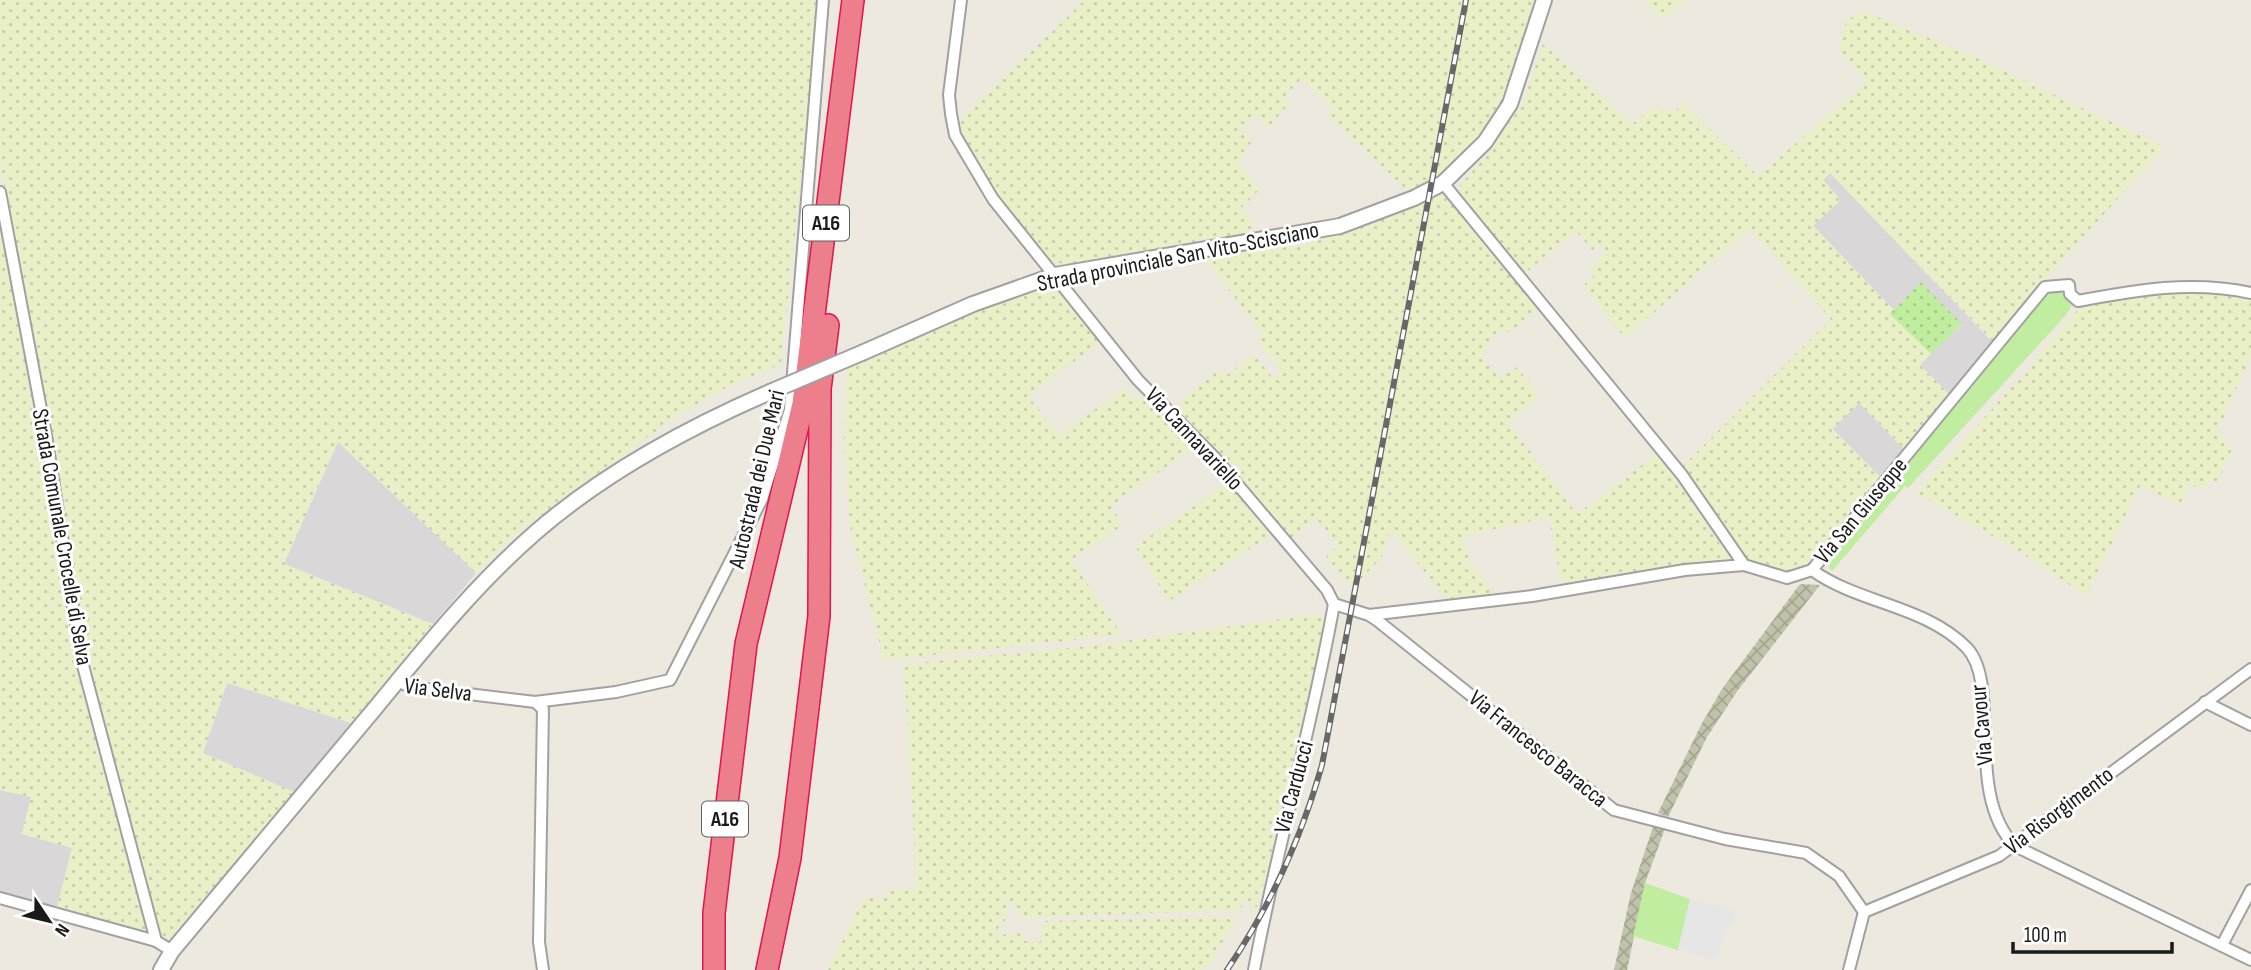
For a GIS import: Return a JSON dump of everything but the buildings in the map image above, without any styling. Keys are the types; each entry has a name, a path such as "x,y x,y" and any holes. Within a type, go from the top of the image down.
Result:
{"highway":[{"name":"Autostrada dei Due Mari","path":"714,970 714,912 746,644 803,404 853,0"},
{"name":"Autostrada dei Due Mari","path":"767,970 790,858 819,616 820,389 867,0"}],"street":[{"name":"Via Selva","path":"161,970 172,950 398,681 410,687 535,702 616,692 670,680 762,499 790,410 823,0"},
{"name":"Via Cannavariello","path":"961,0 949,95 955,135 993,199 1138,380 1195,436 1259,509 1327,590 1334,604"},
{"name":"Strada provinciale San Vito-Scisciano","path":"398,681 479,586 563,510 615,473 688,429 973,303 1055,275 1340,226 1414,198 1443,183 1485,142 1510,104 1520,83 1544,0"},
{"path":"1369,615 1532,596 1685,570 1744,565 1682,475 1443,183"},
{"name":"Strada Comunale Crocelle di Selva","path":"0,192 47,441 81,658 156,941"},
{"name":"Via San Giuseppe","path":"1744,565 1787,578 1812,570 2045,287 2068,285 2070,294 2078,301 2107,293 2189,287 2251,293"},
{"name":"Via Cavour","path":"1812,570 1847,592 1922,617 1968,649 1981,685 1987,782 1996,817 2015,846"},
{"name":"Via Francesco Baracca","path":"1334,604 1369,615 1614,810 1725,839 1806,853 1839,876 1864,912"},
{"name":"Via Carducci","path":"1254,970 1274,864 1316,705 1334,604"},
{"name":"Via Risorgimento","path":"1864,912 1999,856 2015,846 2251,669"},
{"path":"535,702 545,716 539,942 543,970"},
{"path":"2205,702 2251,725"},
{"path":"2015,846 2251,960"},
{"path":"2222,945 2251,890"},
{"path":"0,898 156,941 172,950"},
{"path":"1849,970 1864,912"}],"shaded area":[{"path":"0,0 820,0 781,364 728,387 682,412 513,536 476,573 338,442 284,564 433,624 351,723 227,683 203,753 294,792 168,939 158,933 85,656 79,630 85,628 81,603 73,602 0,161"},
{"path":"1085,0 1535,0 1512,79 1496,114 1466,155 1424,187 1410,193 1328,115 1333,108 1302,78 1285,96 1289,104 1269,127 1255,114 1240,128 1252,142 1244,150 1247,154 1238,162 1260,189 1241,208 1250,217 1254,240 1073,266 1051,261 1044,255 980,171 967,149 960,120"},
{"path":"1645,0 1686,0 1663,19"},
{"path":"1863,11 1975,57 2164,147 2043,282 1995,344 1830,173 1823,180 1841,200 1813,226 1894,310 1891,314 1931,354 1920,365 1950,395 1905,450 1859,403 1833,429 1883,480 1811,565 1790,573 1777,572 1743,556 1682,467 1831,319 1750,229 1625,338 1583,286 1595,275 1589,268 1607,252 1601,244 1592,250 1576,231 1524,274 1462,197 1460,185 1486,156 1523,103 1543,44 1632,124 1654,107 1673,113 1683,103 1758,176 1867,82 1839,50 1846,21"},
{"path":"1830,173 2000,350 1957,402 1919,364 1962,325 1921,282 1894,310 1813,226 1840,200 1823,180"},
{"path":"1441,194 1449,196 1537,308 1520,325 1504,334 1500,330 1490,339 1483,359 1498,377 1517,367 1539,397 1508,422 1577,514 1657,454 1666,462 1731,561 1567,586 1560,576 1549,517 1463,536 1470,562 1497,598 1450,604 1391,529 1382,557 1353,587 1326,557 1339,546 1315,517 1289,540 1238,479 1243,469 1237,463 1227,466 1174,408 1220,369 1226,376 1254,354 1273,378 1282,371 1262,347 1258,339 1263,334 1205,259 1307,244 1346,232"},
{"path":"0,221 42,442 76,659 149,936 56,911 72,848 22,834 31,797 0,790"},
{"path":"1050,289 1068,299 1100,342 1028,396 1059,435 1124,389 1136,402 1143,395 1151,400 1196,446 1111,506 1123,525 1071,560 1122,635 884,660 850,526 844,444 847,367 971,313 1022,294"},
{"path":"2208,293 2251,299 2251,355 2217,432 2232,449 2217,482 2209,480 2205,490 2190,484 2180,504 2140,486 2086,596 2017,550 1917,493 2017,381 2030,371 2036,359 2080,307 2142,294"},
{"path":"1859,403 1912,458 1889,486 1832,429"},
{"path":"338,441 476,573 433,624 284,564"},
{"path":"1230,482 1267,527 1270,536 1169,601 1135,546"},
{"path":"1800,584 1820,585 1738,690 1707,737 1668,817 1658,813 1701,725 1722,689"},
{"path":"1319,614 1326,620 1310,718 1280,823 1275,820 1269,831 1276,840 1257,907 1252,908 1252,901 1242,901 1242,910 1019,918 1016,904 1006,905 1007,918 998,928 999,935 1023,932 1024,941 1040,942 1044,921 1237,917 1208,967 1203,966 1201,970 828,970 864,898 888,898 889,890 917,889 904,664 1088,646"},
{"path":"227,683 351,723 294,792 203,753"},
{"path":"0,790 31,797 22,834 72,848 56,911 0,896"},
{"path":"1655,821 1666,826 1645,883 1627,970 1614,970 1631,893"},
{"path":"1690,899 1735,910 1732,926 1726,928 1716,960 1678,950"}],"green space":[{"path":"1921,282 1962,324 1931,354 1890,314"},
{"path":"2048,290 2060,292 2070,299 2071,307 2066,315 1908,488 1905,486 1832,571 1827,558"},
{"path":"1645,883 1690,899 1678,950 1633,936"}],"railway":[{"path":"1227,970 1257,922 1283,872 1322,765 1466,0"}]}
